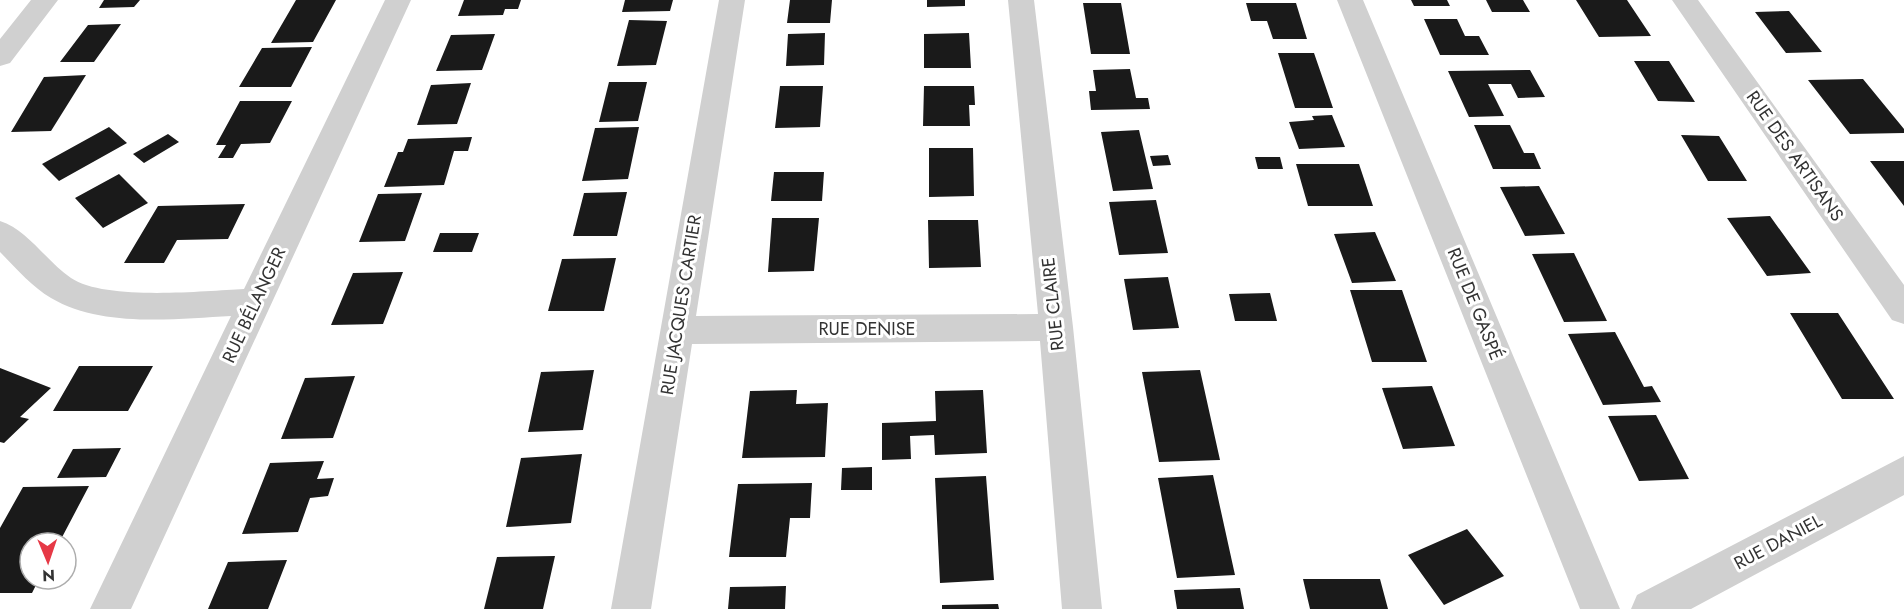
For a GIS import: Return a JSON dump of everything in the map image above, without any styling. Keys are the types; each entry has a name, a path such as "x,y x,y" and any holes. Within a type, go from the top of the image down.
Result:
{"street":[{"path":"0,57 45,0"},
{"name":"RUE BÉLANGER","path":"110,609 398,0"},
{"name":"RUE JACQUES CARTIER","path":"631,609 732,0"},
{"name":"RUE CLAIRE","path":"1021,0 1056,327 1082,609"},
{"name":"RUE DE GASPÉ","path":"1350,0 1600,609"},
{"name":"RUE DES ARTISANS","path":"1685,0 1904,311"},
{"path":"0,233 63,290 78,296 151,304 255,302"},
{"name":"RUE DENISE","path":"677,330 1056,327"},
{"name":"RUE DANIEL","path":"1651,609 1891,483 1904,472"}],"building":[{"path":"104,0 140,0 134,7 99,8"},
{"path":"296,0 336,0 313,42 271,43"},
{"path":"464,0 521,0 518,9 505,9 503,15 458,16"},
{"path":"625,0 673,0 670,11 622,12"},
{"path":"790,0 832,0 830,23 787,23"},
{"path":"927,0 965,0 965,6 927,7"},
{"path":"1411,0 1447,0 1450,6 1414,6"},
{"path":"1486,0 1523,0 1530,12 1492,12"},
{"path":"1576,0 1627,0 1651,36 1599,37"},
{"path":"1083,3 1121,3 1130,54 1091,54"},
{"path":"1246,3 1296,3 1307,39 1273,39 1267,21 1251,21"},
{"path":"1789,11 1822,52 1786,53 1755,12"},
{"path":"1424,19 1457,19 1465,36 1479,36 1489,55 1440,55"},
{"path":"629,20 667,21 656,65 617,66"},
{"path":"121,24 94,62 60,62 88,25"},
{"path":"825,33 824,65 786,66 788,34"},
{"path":"969,33 971,68 924,68 924,34"},
{"path":"495,34 482,70 436,71 451,35"},
{"path":"312,47 291,87 239,87 262,48"},
{"path":"1278,53 1314,53 1333,108 1295,108"},
{"path":"1634,61 1669,61 1695,102 1658,101"},
{"path":"1130,69 1136,98 1148,98 1150,109 1091,110 1089,91 1096,91 1093,70"},
{"path":"1530,70 1545,97 1518,98 1511,84 1488,84 1504,116 1469,117 1448,71"},
{"path":"86,75 51,131 11,132 44,77"},
{"path":"1863,79 1904,129 1904,133 1850,134 1808,80"},
{"path":"609,82 647,82 638,121 599,122"},
{"path":"471,83 457,124 417,125 431,85"},
{"path":"780,86 823,86 820,127 775,128"},
{"path":"924,86 974,86 975,105 969,105 970,126 923,126"},
{"path":"240,101 292,101 270,143 241,144 233,158 218,158 226,145 216,145"},
{"path":"1332,115 1345,147 1299,149 1289,122 1314,120 1312,116"},
{"path":"1474,125 1510,125 1524,153 1534,153 1541,169 1493,169"},
{"path":"109,127 127,143 59,181 42,164"},
{"path":"639,127 628,179 582,181 595,128"},
{"path":"1139,130 1153,189 1113,191 1101,132"},
{"path":"168,134 179,142 144,163 133,154"},
{"path":"1681,135 1719,136 1747,181 1708,181"},
{"path":"472,137 468,151 454,151 444,185 384,187 398,152 403,152 408,139"},
{"path":"929,148 973,148 974,196 929,197"},
{"path":"1168,155 1171,165 1153,166 1150,156"},
{"path":"1255,157 1280,157 1283,169 1258,169"},
{"path":"1870,161 1904,161 1904,206"},
{"path":"1296,164 1359,164 1373,206 1308,206"},
{"path":"774,172 824,172 822,201 771,201"},
{"path":"119,174 148,203 103,228 75,198"},
{"path":"1539,186 1565,234 1525,236 1500,187"},
{"path":"627,192 617,236 573,236 584,193"},
{"path":"422,193 405,241 359,242 378,194"},
{"path":"1156,200 1168,253 1119,255 1109,202"},
{"path":"245,204 228,239 177,240 164,263 124,263 158,206"},
{"path":"1770,216 1811,273 1767,276 1727,218"},
{"path":"772,218 819,218 814,271 768,272"},
{"path":"928,220 978,220 981,267 929,268"},
{"path":"1375,232 1396,281 1352,283 1334,234"},
{"path":"440,233 479,233 472,252 433,252"},
{"path":"1574,253 1607,321 1564,322 1532,254"},
{"path":"616,258 604,311 548,311 562,259"},
{"path":"403,272 383,324 331,325 353,273"},
{"path":"1168,277 1179,328 1133,330 1124,279"},
{"path":"1350,290 1402,290 1427,362 1372,362"},
{"path":"1270,293 1277,321 1235,321 1229,294"},
{"path":"1790,313 1838,313 1894,399 1842,399"},
{"path":"1615,332 1644,387 1652,386 1661,402 1603,405 1568,334"},
{"path":"79,366 153,366 128,411 53,411"},
{"path":"0,368 51,388 20,417 29,419 4,443 0,442"},
{"path":"594,370 583,430 528,432 541,372"},
{"path":"1200,370 1220,460 1159,462 1142,372"},
{"path":"355,376 333,438 281,439 305,378"},
{"path":"1432,386 1455,446 1403,449 1382,388"},
{"path":"797,390 796,404 828,403 825,457 742,458 750,391"},
{"path":"983,390 987,453 935,455 934,435 910,436 911,459 882,460 882,423 936,421 935,391"},
{"path":"1656,415 1689,479 1639,481 1608,416"},
{"path":"121,448 106,477 57,478 73,449"},
{"path":"582,454 571,523 506,527 521,458"},
{"path":"324,461 317,479 334,478 328,496 310,498 298,532 242,534 270,463"},
{"path":"872,467 872,490 841,490 842,468"},
{"path":"1213,475 1235,575 1177,578 1158,478"},
{"path":"986,476 994,580 940,583 935,478"},
{"path":"812,483 810,518 790,518 786,557 729,557 738,484"},
{"path":"89,486 65,531 18,531 18,591 33,591 32,593 0,593 0,528 23,487"},
{"path":"1467,529 1504,576 1444,605 1408,555"},
{"path":"555,556 543,609 484,609 497,557"},
{"path":"287,560 268,609 208,609 228,562"},
{"path":"1303,579 1380,579 1388,609 1310,609"},
{"path":"786,586 785,609 728,609 730,587"},
{"path":"1240,588 1244,609 1177,609 1174,590"},
{"path":"998,604 999,609 942,609 942,605"}]}
